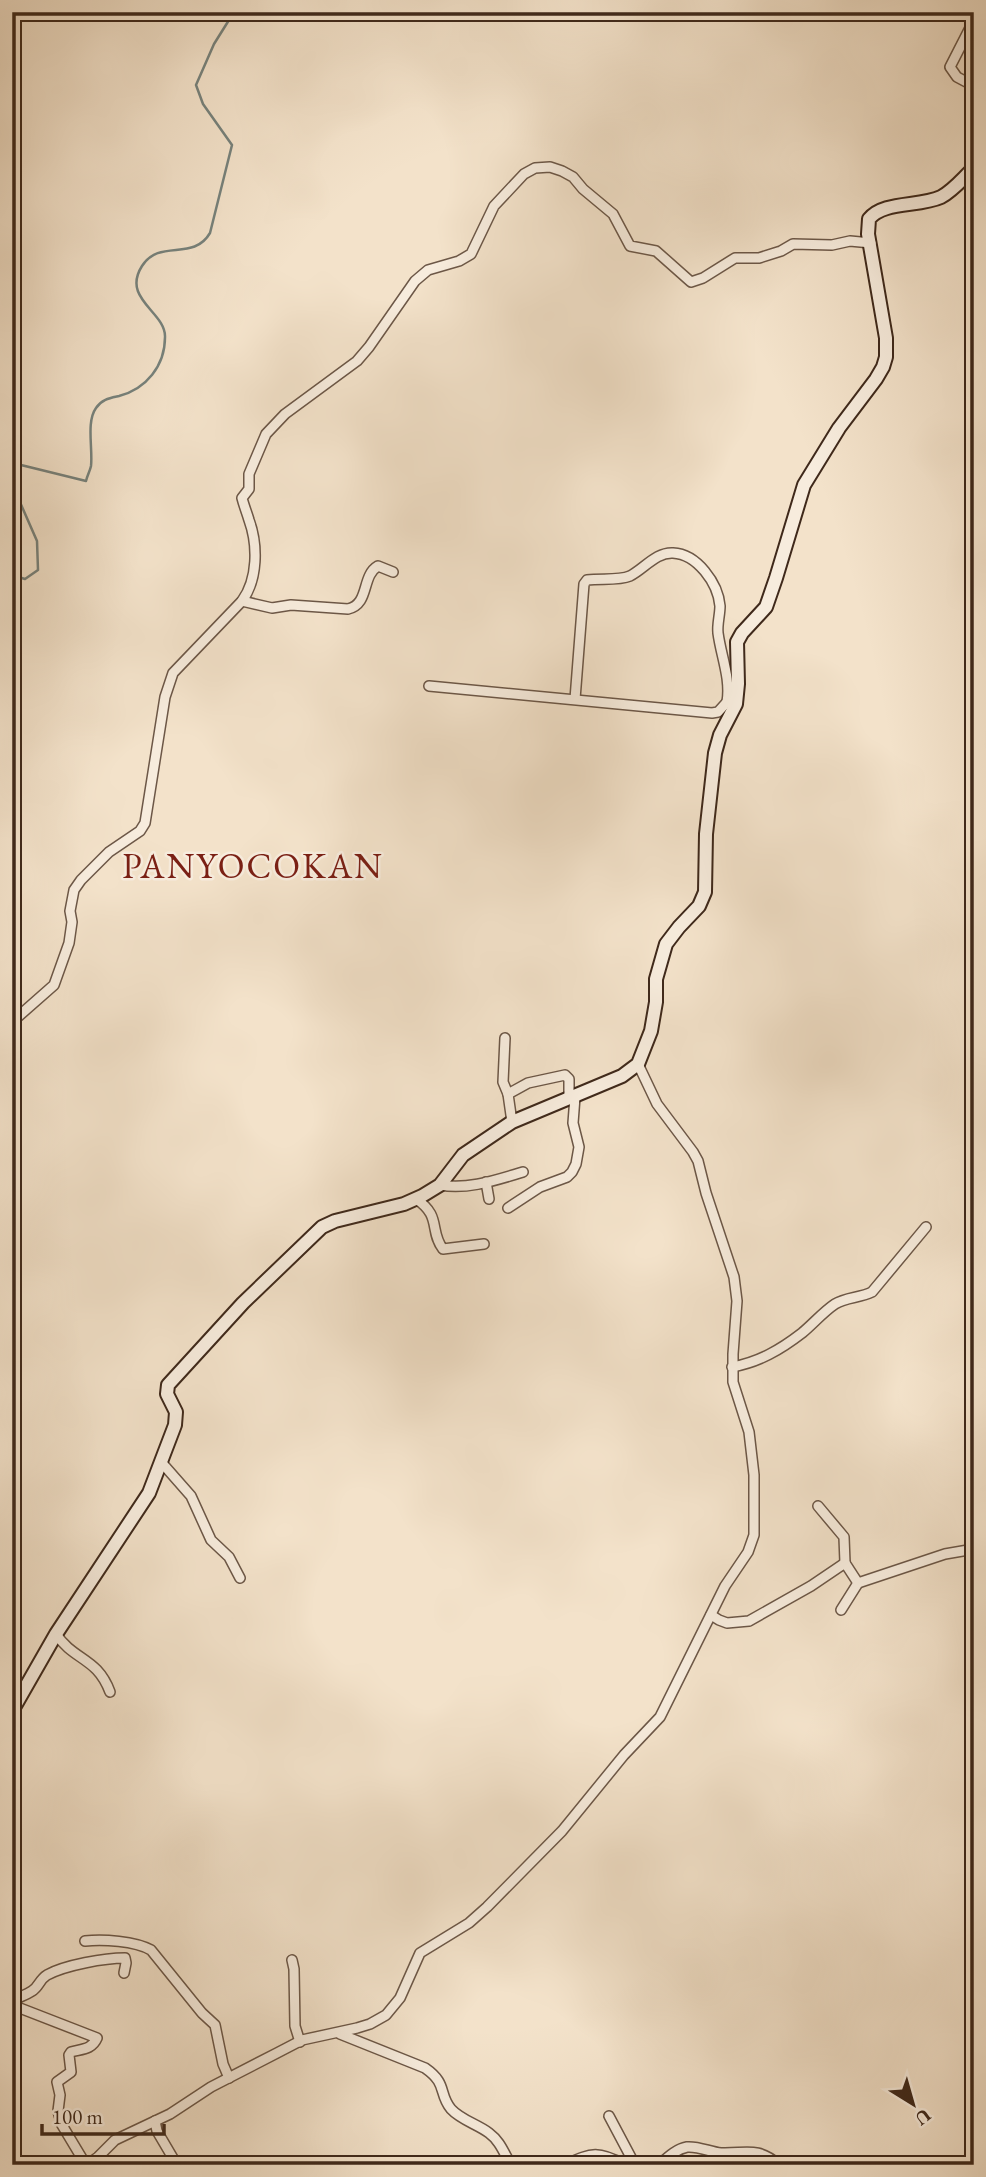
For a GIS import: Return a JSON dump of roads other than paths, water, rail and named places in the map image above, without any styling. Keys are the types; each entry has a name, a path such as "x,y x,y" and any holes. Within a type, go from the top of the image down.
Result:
{"street":[{"path":"974,20 950,67 957,77 974,86"},
{"path":"12,1022 54,985 69,943 74,890 109,852 141,831 145,823 165,696 173,673 248,593 255,564 254,542 242,498 249,489 249,474 267,434 285,414 357,361 415,281 428,270 459,261 471,254 494,206 524,174 535,168 550,167 573,177 583,190 613,214 630,246 656,251 691,282 703,278 730,260 740,257 759,258 793,244 832,245 850,241 871,243"},
{"path":"12,1711 56,1634 149,1493 175,1425 176,1412 167,1394 168,1385 243,1303 322,1227 415,1199 440,1185 463,1155 512,1122 622,1076 638,1064 651,1031 656,1002 656,979 663,953 672,936 699,906 705,892 706,834 715,753 738,671 737,642 766,607 804,485 839,428 876,379 886,356 883,309 867,225 878,210 927,202 943,196 974,168"},
{"path":"575,699 583,583 587,580 629,577 660,555 673,553 702,568 717,594 720,605 718,630 731,703"},
{"path":"242,601 272,608 291,605 348,609 361,603 374,568 378,566 393,572"},
{"path":"429,686 712,713 731,703"},
{"path":"505,1038 503,1082 508,1094 512,1122"},
{"path":"12,2003 97,2038 87,2049 71,2052 71,2072 57,2081 61,2095 58,2111 62,2125 87,2165 115,2140 300,2042 370,2024 386,2015 400,1998 420,1953 480,1914 574,1818 624,1755 660,1717 725,1586 748,1552 754,1535 752,1444 733,1382 737,1301 726,1248 694,1152 657,1104 638,1064"},
{"path":"508,1094 528,1083 564,1075 569,1079 573,1123 579,1147 576,1164 567,1177 540,1188 508,1208"},
{"path":"440,1185 460,1186 486,1182 523,1172"},
{"path":"486,1182 489,1199"},
{"path":"415,1199 433,1215 439,1244 443,1249 484,1244"},
{"path":"733,1367 754,1363 777,1350 801,1334 838,1302 872,1292 926,1227"},
{"path":"162,1463 191,1496 211,1540 229,1558 240,1578"},
{"path":"818,1506 844,1537 845,1563 858,1583"},
{"path":"841,1610 858,1583 944,1554 974,1549"},
{"path":"711,1615 723,1622 749,1621 811,1586 845,1563"},
{"path":"56,1634 70,1651 96,1668 110,1692"},
{"path":"85,1941 141,1945 150,1950 202,2013 213,2022 229,2078"},
{"path":"124,1973 128,1944"},
{"path":"12,2003 34,1990 46,1976 59,1970 100,1959 125,1958"},
{"path":"292,1960 295,2026 300,2042"},
{"path":"340,2033 431,2072 442,2085 450,2108 491,2134 502,2146 511,2165"},
{"path":"609,2116 635,2165"},
{"path":"155,2121 157,2132 177,2165"},
{"path":"659,2165 674,2153 688,2147 718,2153 760,2152 779,2165"},
{"path":"564,2165 596,2153 625,2165"}],"waterway":[{"path":"12,467 21,465 86,481 91,466 91,421 96,408 106,399 138,388 158,367 164,348 163,328 140,296 137,278 149,258 158,253 195,246 203,242 210,233 232,145 203,104 196,85 214,44 234,12"},
{"path":"12,484 37,541 38,570 25,579 12,575"}],"district":[{"name":"PANYOCOKAN","path":"253,865"}]}
